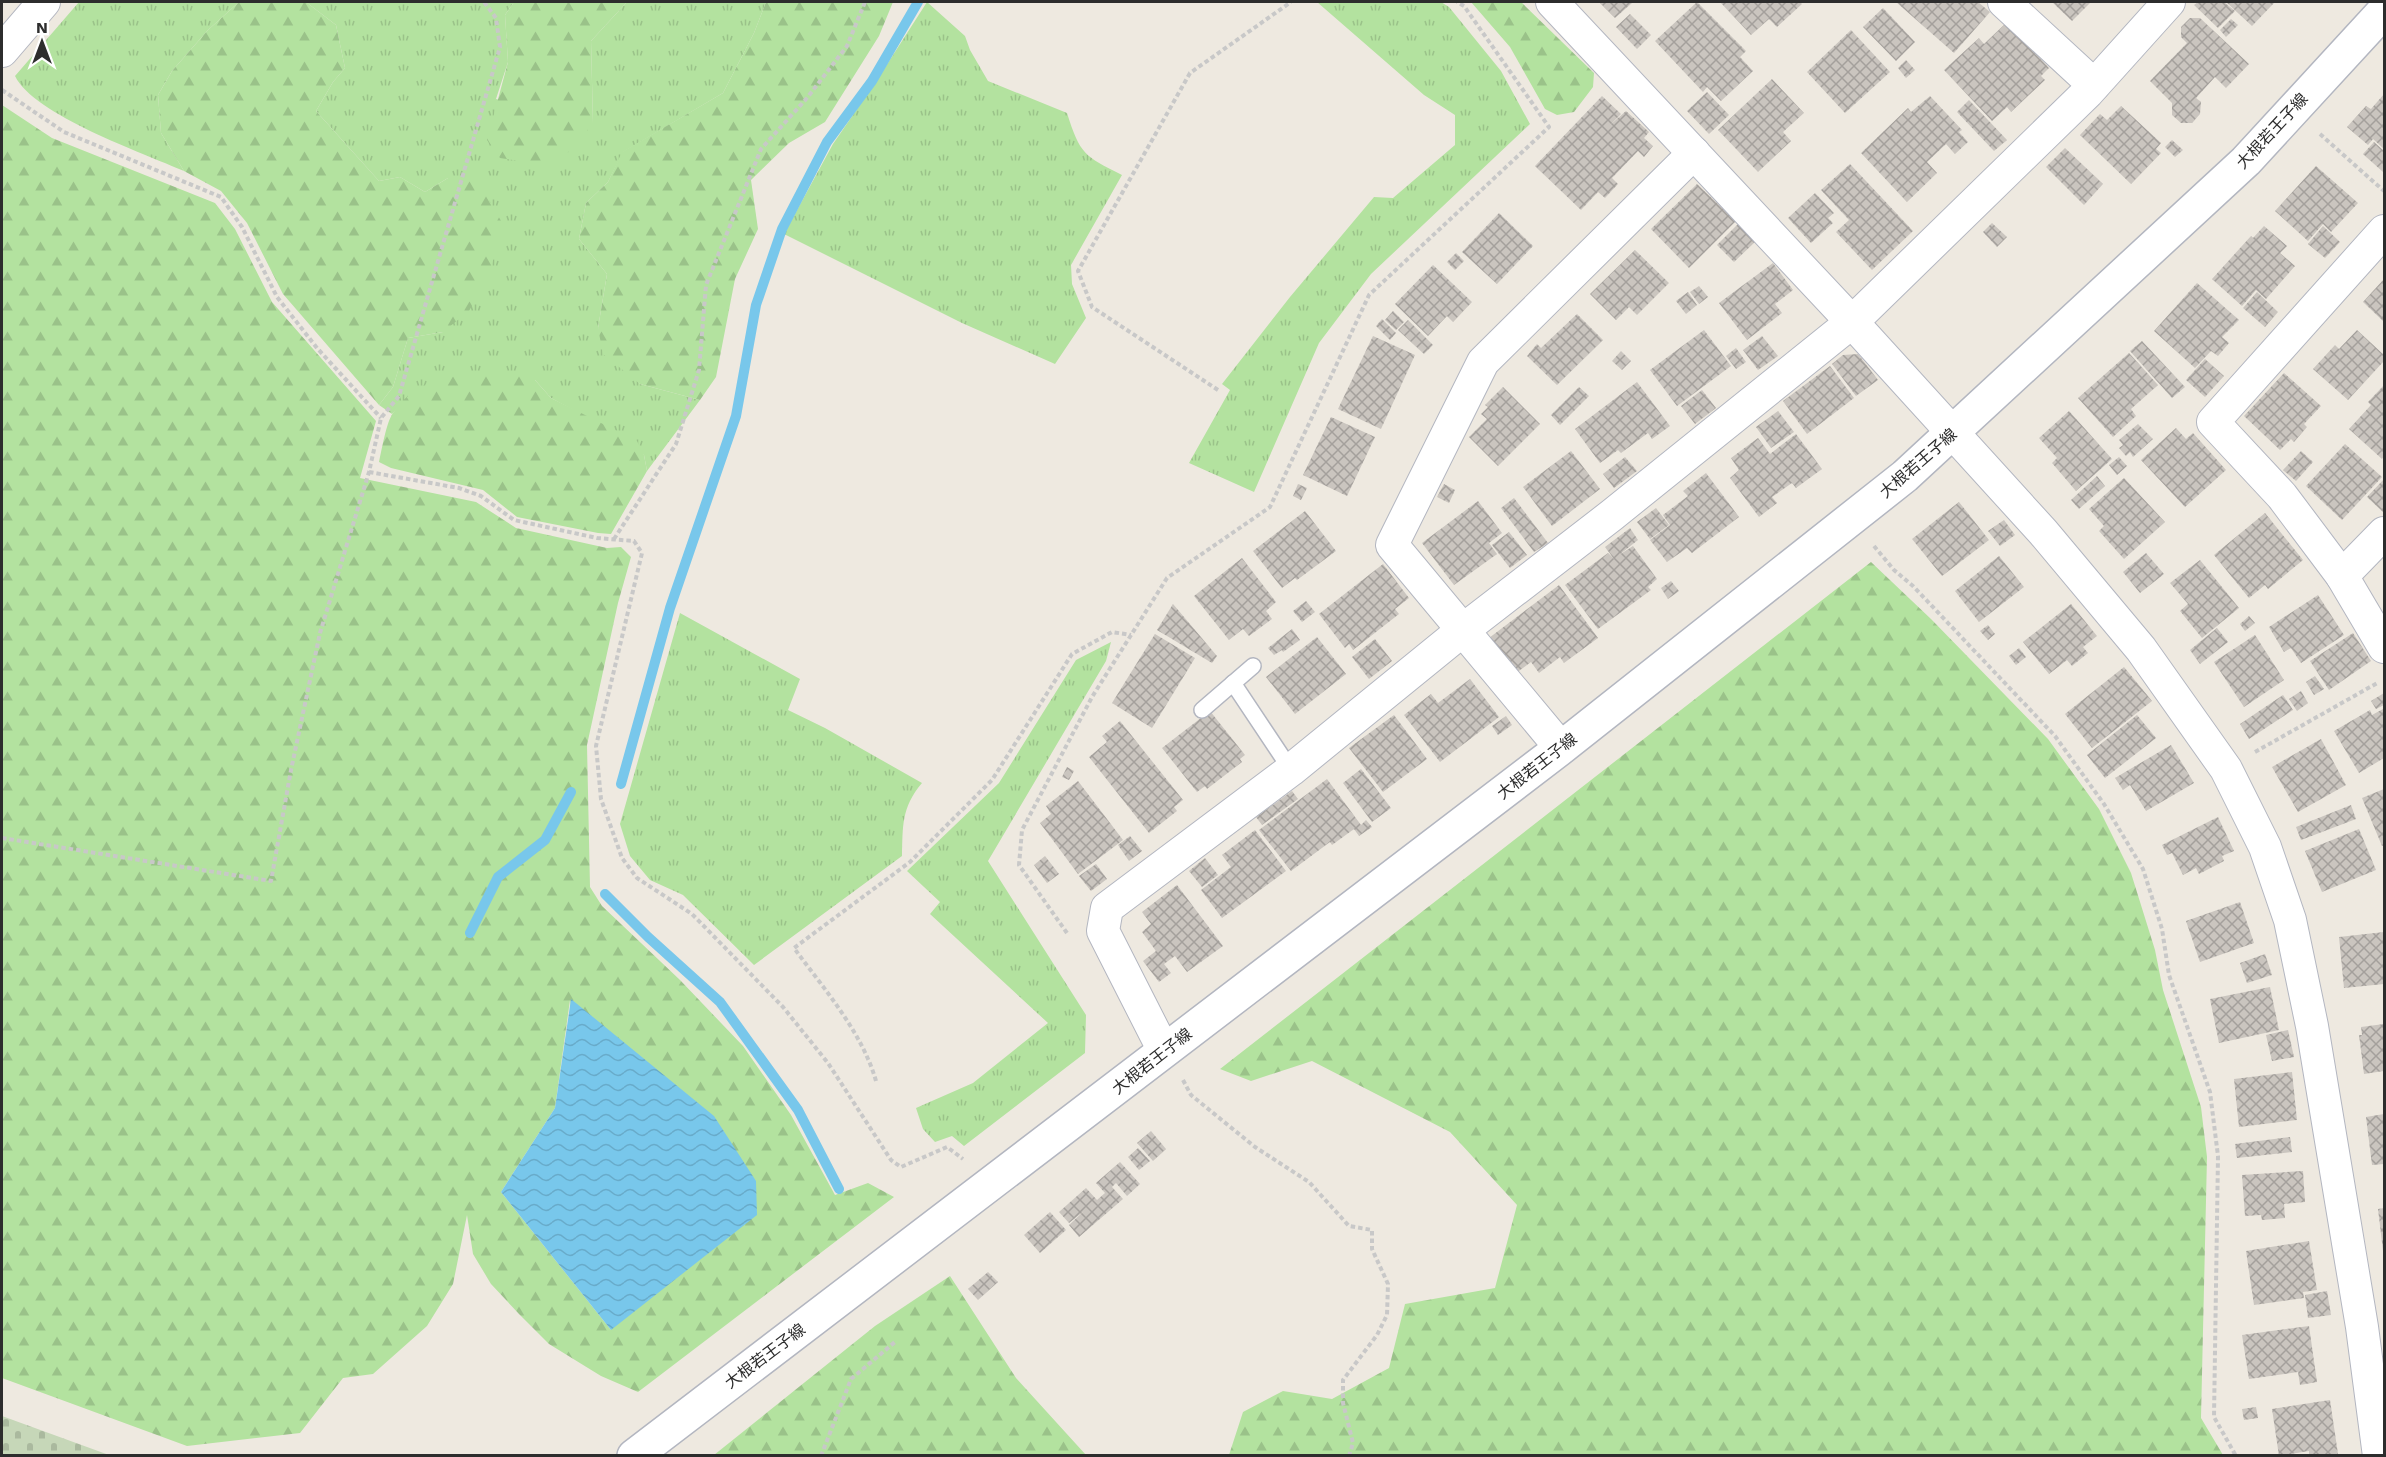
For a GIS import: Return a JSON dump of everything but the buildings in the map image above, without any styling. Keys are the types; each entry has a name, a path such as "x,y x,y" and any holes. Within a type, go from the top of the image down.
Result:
{"street":[{"path":"2,51 44,2"},
{"path":"1552,2 1852,322 2043,532 2141,649 2226,769 2265,847 2290,920 2373,1326 2379,1455"},
{"path":"2004,2 2094,85"},
{"path":"1164,1051 1103,931 1107,908 1291,770 1463,630 1612,515 1852,322 2094,85 2169,2"},
{"name":"大根若王子線","path":"634,1455 1561,748 1905,476 2246,161 2385,11"},
{"path":"1561,748 1392,545 1484,362 1694,153"},
{"path":"2385,231 2213,422 2282,495 2342,576 2385,647"},
{"path":"2342,576 2385,533"}],"lane":[{"path":"1202,710 1253,666"},
{"path":"1233,683 1291,770"}],"path":[{"path":"2,838 271,880 320,633 369,472 381,418 399,396 500,47 496,18 484,2"},
{"path":"614,539 676,444 699,370 706,285 761,149 807,98 847,45 865,2"},
{"path":"1218,390 1092,307 1078,272 1190,73 1291,2"},
{"path":"1071,939 1019,865 1022,830 1092,697 1167,578 1270,507 1370,295 1549,127 1464,6 1457,2"},
{"path":"2,90 64,132 222,197 242,228 277,297 317,348 381,418"},
{"path":"2316,130 2385,191"},
{"path":"369,472 459,488 480,495 514,520 634,541 642,553 596,746 601,800 622,858 637,878 692,914 783,1007 828,1063 891,1160 901,1167 947,1147 964,1160"},
{"path":"1851,519 1894,570 1913,586 2055,736 2104,804 2143,869 2162,929 2169,975 2210,1092 2218,1156 2214,1417 2236,1455"},
{"path":"876,1081 871,1062 844,1017 794,948 910,862 992,780 1072,654 1112,632 1131,635"},
{"path":"2226,769 2385,679"},
{"path":"1182,1080 1191,1095 1255,1147 1309,1182 1349,1226 1372,1230 1371,1250 1388,1284 1387,1315 1377,1335 1342,1380 1343,1403 1353,1443 1349,1455"},
{"path":"821,1455 851,1379 895,1342"}],"green space":[{"path":"79,2 239,2 208,30 172,71 158,95 161,133 184,171 66,118 26,91 15,76"},
{"path":"239,2 306,2 336,25 345,68 333,82 316,111 379,181 400,177 425,192 448,178 475,176 504,226 488,276 469,311 443,332 408,338 393,387 379,405 283,294 247,223 221,191 184,171 161,133 158,95 172,71 208,30"},
{"path":"306,2 514,2 505,15 508,62 496,99 593,123 591,41 627,2 766,2 754,33 723,93 623,152 608,182 586,203 579,239 607,274 598,328 640,384 700,400 647,471 644,455 588,418 551,398 535,380 409,396 392,414 379,405 393,387 408,338 443,332 448,178 425,192 400,177 379,181 316,111 333,82 345,68 336,25"},
{"path":"514,2 627,2 591,41 593,123 572,150 546,165 500,158 487,140 508,62 505,15"},
{"path":"766,2 893,2 879,36 825,122 789,143 751,180 758,229 735,279 716,377 700,400 640,384 603,354 598,328 607,274 579,239 586,203 608,182 622,152 723,93 754,33"},
{"path":"927,2 965,36 970,50 988,81 1067,113 1080,146 1085,152 1099,163 1122,175 1071,265 1072,284 1086,318 1055,364 962,323 784,234 833,144"},
{"path":"1317,2 1441,2 1449,7 1501,71 1530,124 1371,274 1319,343 1254,492 1189,463 1230,390 1222,384 1290,297 1374,197 1393,198 1455,145 1455,115 1424,95"},
{"path":"1471,2 1521,2 1594,73 1593,87 1574,112 1557,115 1545,109 1510,47"},
{"path":"2,105 52,138 215,203 235,229 272,302 376,421 360,478 476,502 516,528 607,548 621,547 631,557 618,603 587,745 590,887 602,906 680,980 743,1046 791,1115 835,1195 868,1183 894,1197 638,1392 601,1376 549,1344 519,1314 491,1284 473,1254 467,1215 453,1284 427,1326 373,1374 343,1378 300,1433 187,1446 2,1378","holes":["570,1000 611,1330 501,1192 555,1108"]},
{"path":"511,373 535,380 551,398 637,441 644,455 647,471 611,534 517,517 483,490 391,468 379,462 384,436 393,413 417,389 431,382 461,375"},
{"path":"1871,562 1931,619 2048,739 2099,809 2131,873 2155,950 2163,990 2201,1107 2207,1157 2201,1418 2223,1455 1229,1455 1243,1412 1283,1391 1332,1399 1389,1368 1405,1304 1495,1288 1517,1205 1450,1132 1312,1061 1251,1081 1220,1069"},
{"path":"680,613 800,679 788,710 825,728 922,783 910,801 904,818 902,856 754,965 683,895 650,880 630,856 620,824"},
{"path":"1111,642 1106,661 988,861 1086,1015 1085,1053 964,1146 952,1136 935,1142 923,1129 916,1108 973,1083 1048,1023 930,914 940,902 907,871 999,783 1076,660"},
{"path":"950,1276 1016,1378 1086,1455 714,1455 875,1326"},
{"path":"2,1416 109,1455 2,1455"}],"water":[{"path":"571,999 714,1116 756,1181 757,1215 611,1330 501,1192 555,1108"}],"waterway":[{"path":"621,784 670,608 736,416 756,305 782,229 827,142 872,81 918,2"},
{"path":"470,933 498,877 545,840 571,792"},
{"path":"605,894 648,937 720,1002 798,1110 839,1189"}]}
